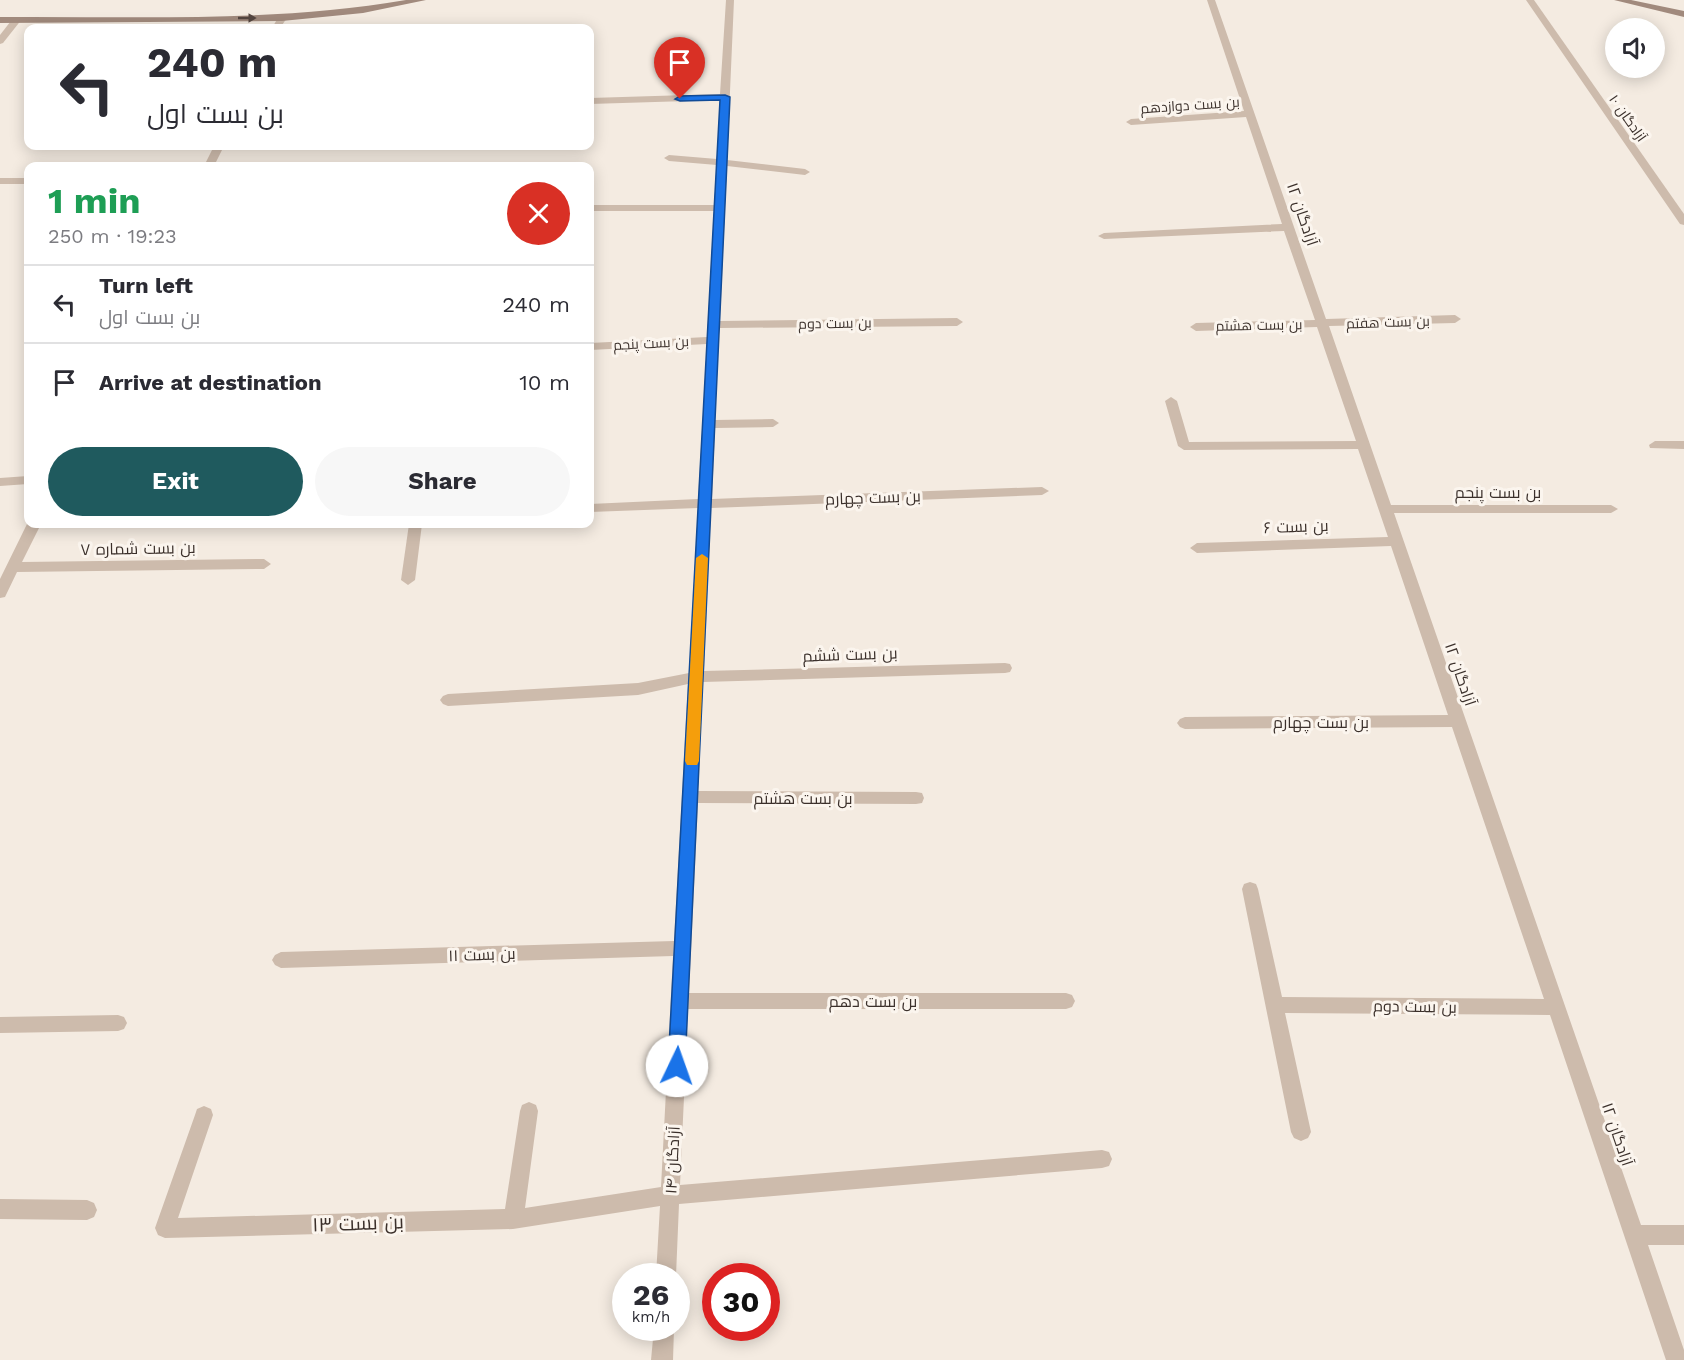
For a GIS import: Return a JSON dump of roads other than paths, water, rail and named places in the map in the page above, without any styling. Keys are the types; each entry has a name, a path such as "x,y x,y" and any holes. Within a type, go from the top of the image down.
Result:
{"main road":[{"path":"0,20 282,18 363,10 422,0"},
{"path":"1618,0 1684,14"}],"street":[{"name":"۱۴ آزادگان","path":"667,1263 730,0"},
{"name":"۱۲ آزادگان","path":"1211,0 1677,1360"},
{"name":"۱۰ آزادگان","path":"1530,0 1684,222"},
{"path":"278,24 282,18"},
{"path":"0,41 17,19"},
{"path":"594,101 725,97"},
{"name":"بن بست دوازدهم","path":"1131,122 1250,114"},
{"path":"669,158 805,172"},
{"path":"0,181 24,182"},
{"path":"594,208 719,208"},
{"path":"1104,236 1289,227"},
{"name":"بن بست هفتم","path":"1322,324 1455,319"},
{"name":"بن بست دوم","path":"713,325 957,321"},
{"name":"بن بست هشتم","path":"1196,327 1322,324"},
{"name":"بن بست پنجم","path":"594,346 713,340"},
{"path":"1172,401 1186,452 1363,445"},
{"path":"709,423 773,423"},
{"path":"1655,445 1684,445"},
{"path":"0,482 24,480"},
{"name":"بن بست چهارم","path":"705,504 1042,491"},
{"path":"594,508 705,504"},
{"name":"بن بست پنجم","path":"1385,509 1611,509"},
{"path":"0,593 32,528"},
{"path":"408,580 414,528"},
{"name":"بن بست ۶","path":"1197,548 1396,541"},
{"name":"بن بست شماره ۷","path":"13,567 264,564"},
{"name":"بن بست ششم","path":"448,700 638,689 696,677 1005,668"},
{"name":"بن بست چهارم","path":"1185,723 1457,721"},
{"name":"بن بست هشتم","path":"691,797 916,798"},
{"path":"1250,889 1302,1132"},
{"name":"بن بست ۱۱","path":"281,960 683,948"},
{"name":"بن بست دهم","path":"680,1001 1066,1001"},
{"name":"بن بست دوم","path":"1274,1005 1556,1007"},
{"path":"0,1025 118,1023"},
{"path":"513,1219 529,1111"},
{"name":"بن بست ۱۳","path":"204,1115 165,1228 513,1219 670,1195 1101,1159"},
{"path":"0,1209 87,1210"},
{"path":"1634,1235 1684,1235"},
{"path":"662,1360 663,1341"}]}
